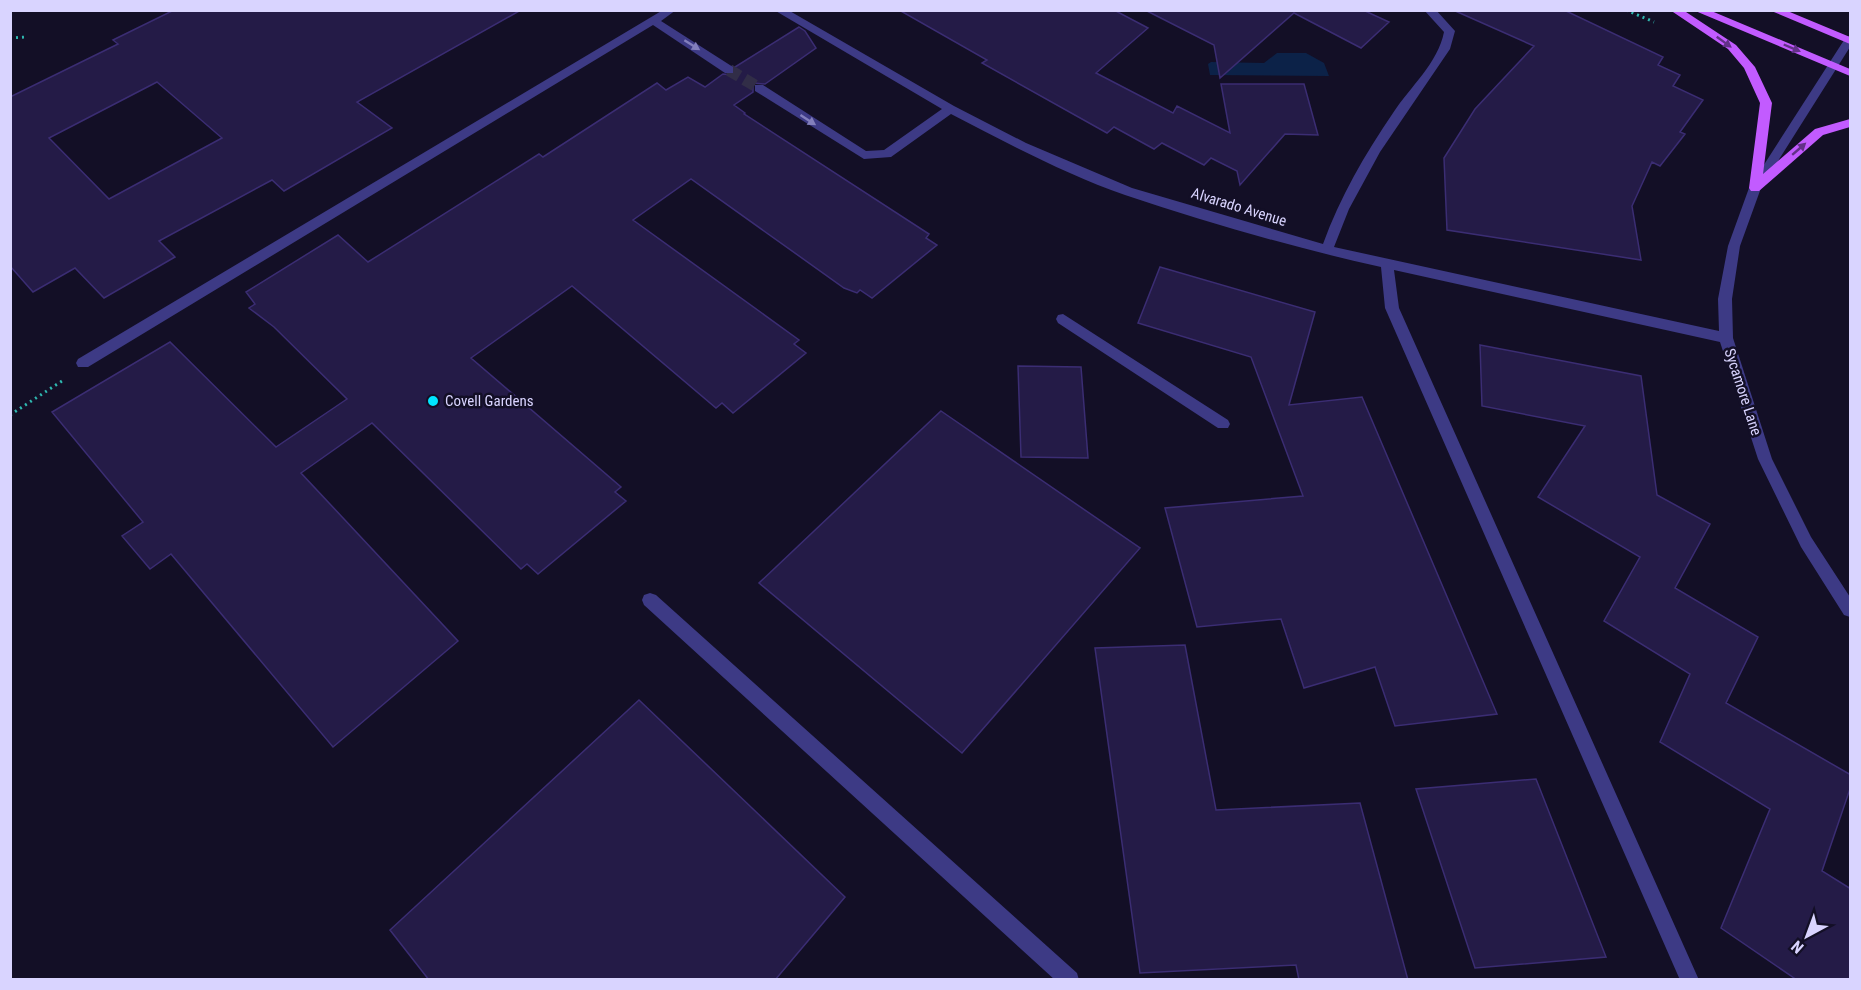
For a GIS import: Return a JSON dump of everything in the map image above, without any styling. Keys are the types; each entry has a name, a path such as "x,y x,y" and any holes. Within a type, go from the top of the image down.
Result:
{"main road":[{"path":"1675,10 1732,47 1749,67 1758,85 1766,103 1755,188"},
{"path":"1698,10 1851,73"},
{"path":"1774,10 1850,40"},
{"path":"1755,188 1819,132 1851,123"}],"street":[{"path":"83,363 671,10"},
{"name":"Alvarado Avenue","path":"779,10 950,110 1022,146 1128,190 1327,250 1726,338"},
{"path":"1327,250 1340,212 1409,97 1449,44 1450,31 1429,10"},
{"path":"654,21 729,70"},
{"name":"Sycamore Lane","path":"1850,40 1755,188 1734,246 1725,299 1726,338 1765,459 1806,542 1851,610"},
{"path":"759,88 864,155 887,154 950,110"},
{"path":"1387,263 1392,308 1690,980"},
{"path":"1063,319 1222,424"},
{"path":"650,600 1070,980"}],"path":[{"path":"10,38 26,38"},
{"path":"10,415 59,384 83,363"}],"water":[{"path":"1277,53 1306,53 1324,63 1329,76 1210,75 1208,64 1211,62 1264,63"}],"building":[{"path":"174,10 521,10 357,102 392,128 284,191 272,180 159,241 175,257 104,298 75,268 33,292 10,266 10,97 118,44 113,40","holes":["157,82 222,138 109,199 49,138"]},
{"path":"899,10 1114,10 1148,28 1096,73 1173,113 1177,106 1230,133 1221,84 1304,84 1318,135 1285,134 1240,185 1237,171 1211,158 1204,165 1162,143 1154,149 1114,127 1107,133 982,63 987,60"},
{"path":"1145,10 1363,10 1389,22 1361,48 1294,13 1220,78 1214,45"},
{"path":"1453,10 1564,10 1663,57 1658,65 1680,75 1673,86 1703,100 1680,132 1685,134 1660,166 1652,162 1632,206 1641,260 1447,230 1444,158 1475,109 1534,46"},
{"name":"Covell Gardens","path":"799,27 805,31 816,48 765,84 753,83 753,92 734,105 744,114 929,234 926,238 937,245 872,298 860,290 857,293 844,288 691,179 633,220 799,340 794,344 806,353 733,413 722,403 716,408 572,286 471,358 621,487 615,492 626,501 538,574 527,564 521,569 372,423 301,473 458,641 333,747 171,554 150,569 122,536 143,522 52,412 170,342 276,447 347,399 274,327 249,308 255,304 246,292 338,235 368,262 539,154 543,157 657,83 666,90 688,77 705,87 723,74 735,75 735,67"},
{"path":"1160,267 1315,312 1289,405 1362,397 1497,714 1395,726 1375,667 1304,688 1281,619 1197,627 1165,508 1303,496 1251,357 1138,323"},
{"path":"1480,345 1641,376 1657,495 1710,524 1675,588 1758,637 1726,703 1851,775 1851,786 1822,871 1851,889 1851,980 1797,980 1721,928 1770,809 1660,742 1690,674 1604,621 1640,557 1538,497 1585,426 1482,406"},
{"path":"1018,366 1081,367 1088,458 1021,457"},
{"path":"941,411 1140,548 962,753 759,583"},
{"path":"1185,645 1216,810 1360,803 1408,980 1299,980 1296,965 1140,973 1095,648"},
{"path":"639,700 845,897 775,980 429,980 390,930"},
{"path":"1536,779 1606,957 1475,968 1416,789"}],"tunnel":[{"path":"729,70 759,88"}],"place":[{"name":"Covell Gardens","path":"433,401"}]}
